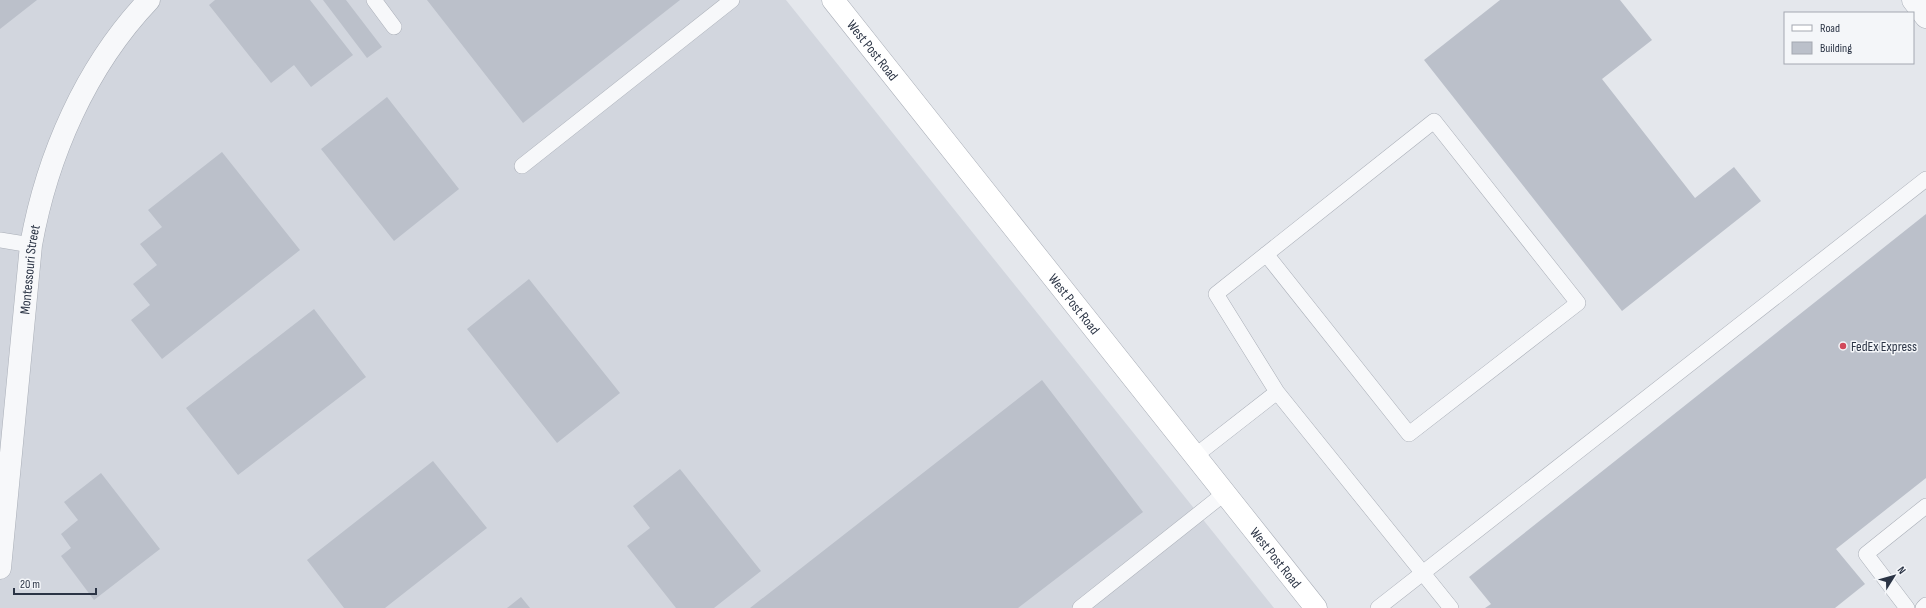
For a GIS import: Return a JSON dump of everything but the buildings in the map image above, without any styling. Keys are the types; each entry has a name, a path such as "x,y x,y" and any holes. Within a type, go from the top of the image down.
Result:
{"street":[{"name":"Montessouri Street","path":"0,568 32,245 38,209 47,177 74,113 100,63 132,18 149,0"},
{"name":"West Post Road","path":"833,0 1316,608"},
{"path":"1913,0 1926,17"}],"lane":[{"path":"374,0 394,26"},
{"path":"522,166 732,0"},
{"path":"1266,254 1409,434 1578,303 1434,121 1266,254 1216,294 1277,392 1451,608"},
{"path":"1378,608 1926,179"},
{"path":"0,240 32,245"},
{"path":"1195,456 1277,392"},
{"path":"1080,608 1225,493"},
{"path":"1907,608 1866,554 1926,506"},
{"path":"1923,608 1926,605"}],"shaded area":[{"path":"0,0 786,0 1274,608 0,608"}],"place":[{"name":"FedEx Express","path":"1843,346"}]}
